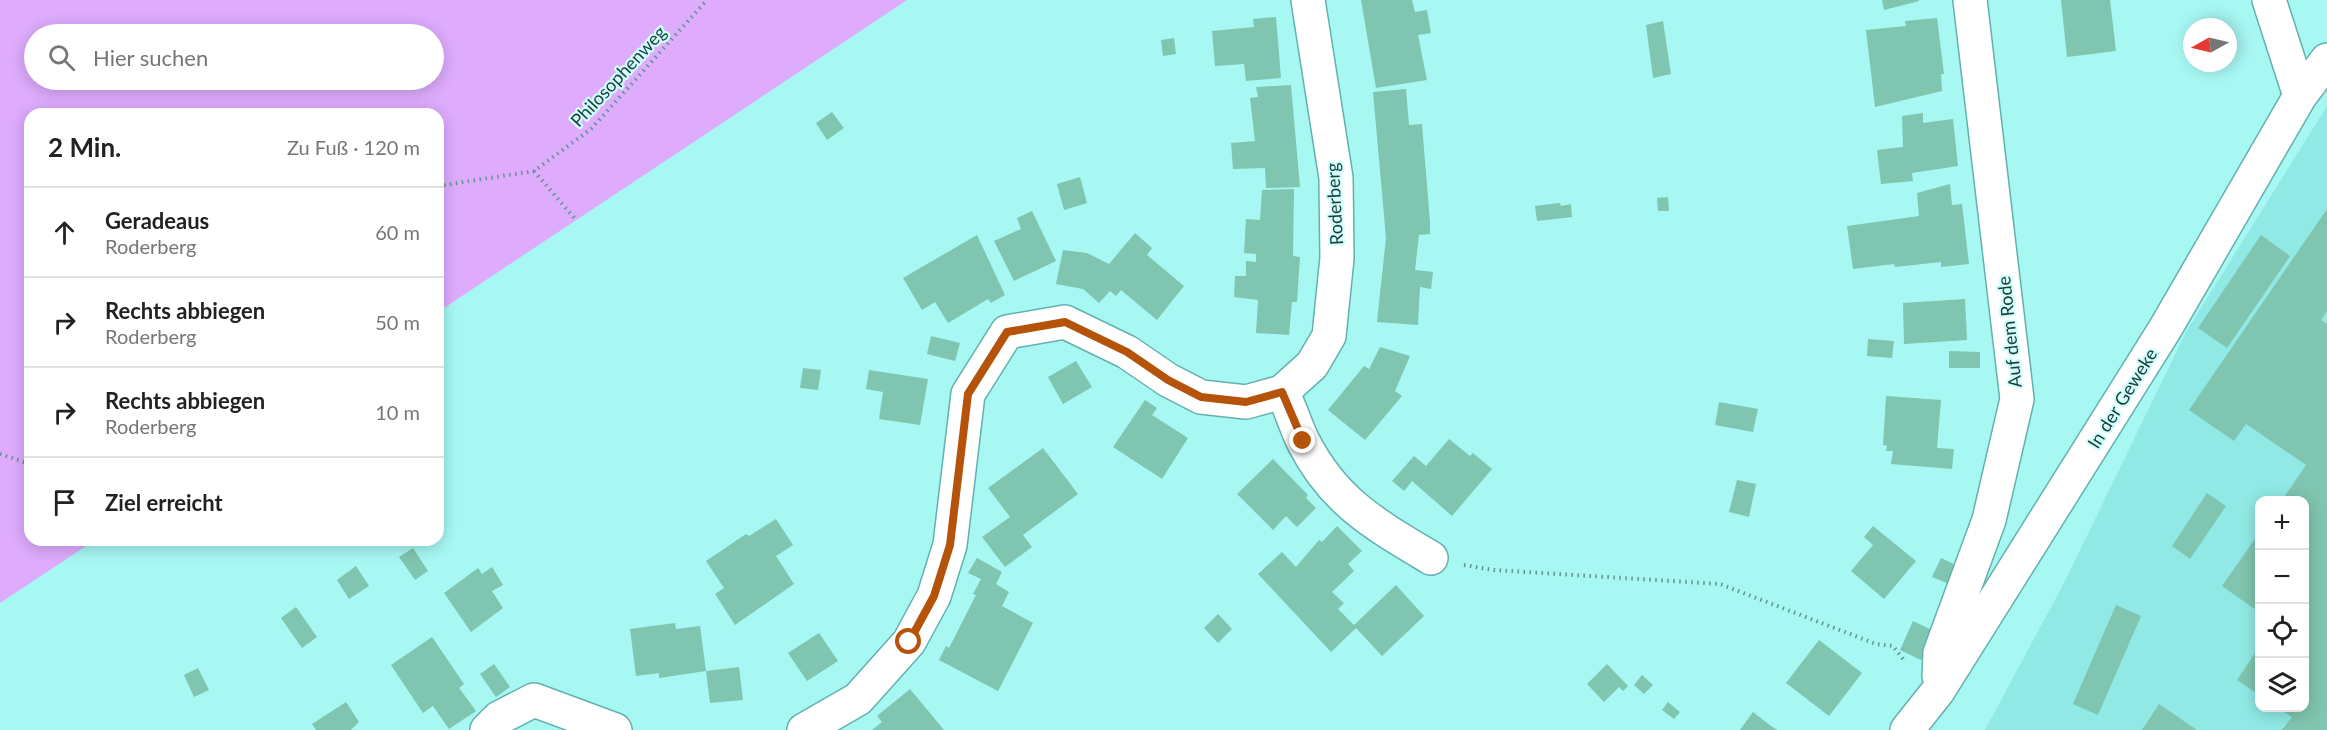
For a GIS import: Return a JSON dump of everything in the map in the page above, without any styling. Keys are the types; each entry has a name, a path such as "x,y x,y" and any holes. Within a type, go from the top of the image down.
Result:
{"street":[{"name":"Roderberg","path":"804,730 858,699 909,642 934,596 950,545 968,394 1007,332 1065,322 1127,352 1168,380 1201,397 1246,402 1282,392 1312,365 1329,336 1337,258 1335,178 1308,0"},
{"name":"Auf dem Rode","path":"1938,690 1940,653 1989,520 2017,399 1970,0"},
{"path":"2269,0 2300,96"},
{"name":"In der Geweke","path":"1907,730 1938,690 2165,329 2300,96 2327,60"},
{"path":"1282,392 1303,441 1327,481 1363,517 1431,558"},
{"path":"487,730 499,718 534,700 615,730"}],"path":[{"name":"Philosophenweg","path":"444,185 534,171 591,129 707,0"},
{"path":"534,171 576,220"},
{"path":"0,454 24,462"},
{"path":"1431,558 1494,570 1720,584 1876,644 1893,646 1899,653"}],"shaded area":[{"path":"0,0 907,0 444,308 444,108 24,108 24,546 86,546 0,603"},
{"path":"2327,106 2327,730 1985,730 2065,581 2186,332"}],"building":[{"path":"1361,0 1412,0 1415,12 1427,10 1431,33 1418,35 1427,80 1376,88"},
{"path":"1882,0 1919,0 1919,1 1884,10"},
{"path":"2061,0 2110,0 2116,51 2067,57"},
{"path":"1276,17 1281,78 1246,81 1244,64 1215,66 1212,31 1254,27 1253,19"},
{"path":"1937,18 1944,74 1941,74 1942,91 1875,107 1866,30 1906,26 1905,21"},
{"path":"1663,21 1671,74 1653,78 1646,25"},
{"path":"1174,38 1176,54 1163,56 1161,40"},
{"path":"1291,85 1300,187 1266,188 1265,168 1233,169 1231,143 1255,141 1250,98 1258,97 1256,87"},
{"path":"1406,89 1409,125 1422,124 1430,222 1430,234 1419,235 1415,270 1433,272 1431,289 1420,287 1418,325 1377,322 1386,238 1373,92"},
{"path":"832,112 844,128 827,140 816,123"},
{"path":"1923,113 1923,123 1953,119 1958,166 1912,173 1913,181 1881,184 1877,150 1903,147 1902,116"},
{"path":"1080,177 1087,203 1064,210 1057,184"},
{"path":"1950,184 1952,205 1962,204 1969,264 1941,267 1941,262 1895,267 1894,264 1853,269 1847,226 1919,216 1917,193"},
{"path":"1294,189 1293,256 1300,257 1297,302 1292,302 1289,335 1256,333 1258,300 1234,297 1235,276 1246,276 1246,261 1256,262 1256,254 1244,253 1246,219 1260,220 1262,190"},
{"path":"1668,197 1669,211 1658,211 1657,198"},
{"path":"1560,203 1561,206 1571,204 1572,217 1537,221 1535,206"},
{"path":"2327,209 2327,311 2321,320 2327,324 2327,730 2282,730 2292,717 2284,712 2309,712 2309,496 2285,496 2306,465 2246,424 2234,441 2189,410"},
{"path":"1032,211 1056,261 1014,281 994,241 1021,229 1017,218"},
{"path":"1135,233 1152,248 1147,255 1184,286 1157,320 1121,290 1116,296 1110,291 1099,303 1083,289 1056,284 1063,250 1087,253 1109,264"},
{"path":"977,235 1005,295 991,303 988,299 948,323 935,302 922,310 903,278"},
{"path":"2261,235 2290,256 2227,348 2198,328"},
{"path":"1965,299 1967,340 1904,344 1903,303"},
{"path":"931,336 960,343 955,361 927,354"},
{"path":"1868,339 1894,341 1892,358 1867,356"},
{"path":"1380,347 1410,356 1395,391 1402,396 1365,440 1328,410 1364,366 1369,369"},
{"path":"1949,351 1980,352 1980,368 1949,368"},
{"path":"1076,361 1092,387 1063,404 1048,377"},
{"path":"803,368 821,370 818,390 800,388"},
{"path":"869,370 928,379 920,425 879,419 883,392 866,389"},
{"path":"1886,396 1941,400 1937,448 1954,449 1952,469 1891,464 1893,451 1886,451 1887,446 1883,445"},
{"path":"1145,400 1157,408 1152,415 1188,438 1162,479 1113,447"},
{"path":"1719,402 1758,409 1753,432 1715,425"},
{"path":"1449,439 1470,456 1473,453 1492,469 1452,516 1412,481 1404,491 1392,481 1414,456 1426,466"},
{"path":"1043,448 1078,494 1023,535 1032,547 1005,567 982,537 1010,517 988,488"},
{"path":"1273,459 1308,495 1306,498 1316,508 1297,527 1286,516 1273,530 1237,494"},
{"path":"1737,480 1756,484 1749,517 1729,512"},
{"path":"2207,493 2226,506 2190,559 2172,546"},
{"path":"776,519 793,545 776,556 794,584 735,625 715,594 724,588 706,561 746,534 749,536"},
{"path":"1337,526 1362,551 1348,564 1354,571 1332,592 1344,603 1338,609 1354,625 1396,585 1424,616 1382,656 1356,628 1331,652 1258,574 1282,552 1296,567 1319,540 1322,542"},
{"path":"1873,526 1916,561 1884,599 1851,571 1873,545 1864,537"},
{"path":"2255,539 2255,609 2222,586"},
{"path":"413,548 428,571 415,580 399,557"},
{"path":"977,558 1002,572 996,584 1009,592 1002,606 1033,623 998,691 939,660 946,646 949,648 976,595 973,594 981,579 968,573"},
{"path":"1941,558 1962,568 1954,586 1932,577"},
{"path":"356,566 369,586 349,599 337,580"},
{"path":"492,567 503,585 492,591 503,608 471,632 444,593 478,568 482,574"},
{"path":"2116,605 2141,616 2098,715 2073,704"},
{"path":"296,607 317,637 302,648 281,618"},
{"path":"1218,614 1232,629 1218,643 1204,628"},
{"path":"1913,621 1934,631 1921,660 1900,650"},
{"path":"675,623 676,629 700,626 706,671 659,678 659,673 636,676 630,629"},
{"path":"819,633 838,661 807,681 788,653"},
{"path":"432,637 464,684 459,688 476,711 449,729 433,706 423,713 391,665"},
{"path":"1819,640 1862,673 1829,716 1786,683"},
{"path":"2255,653 2255,692 2237,680"},
{"path":"494,664 510,687 496,697 480,674"},
{"path":"1607,664 1628,686 1623,691 1619,687 1604,702 1587,684"},
{"path":"739,667 743,700 710,703 706,671"},
{"path":"198,668 209,690 194,697 184,675"},
{"path":"1642,675 1653,685 1644,694 1634,685"},
{"path":"910,689 944,730 872,730 882,722 877,716"},
{"path":"346,702 359,722 351,730 316,730 312,724"},
{"path":"1668,702 1680,712 1674,719 1662,710"},
{"path":"2159,704 2197,730 2142,730"},
{"path":"1753,712 1771,726 1777,730 1740,730"}],"route":[{"path":"909,642 934,596 950,545 968,394 1007,332 1065,322 1127,352 1168,380 1201,397 1246,402 1282,392 1303,441"}]}
